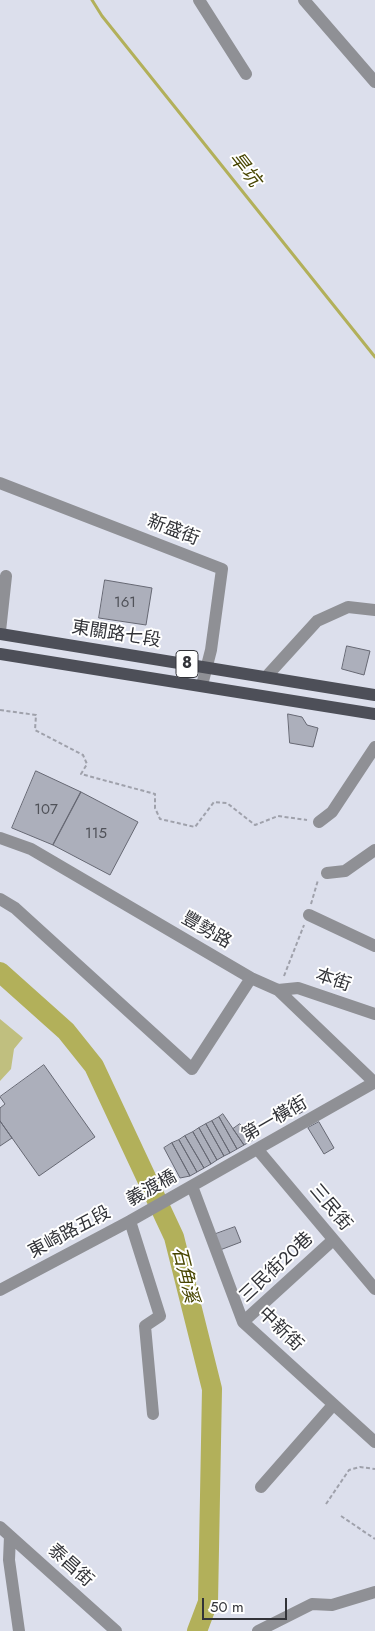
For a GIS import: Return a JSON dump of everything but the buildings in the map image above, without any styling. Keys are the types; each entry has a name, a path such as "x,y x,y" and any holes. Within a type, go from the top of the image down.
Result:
{"main road":[{"name":"東關路七段","path":"0,632 375,695"},
{"name":"東關路七段","path":"0,654 375,714"}],"street":[{"path":"199,0 246,74"},
{"path":"304,0 375,82"},
{"name":"新盛街","path":"0,483 222,569 202,685"},
{"path":"0,632 6,576"},
{"path":"266,677 316,621 348,607 375,610"},
{"path":"319,822 332,812 375,747"},
{"name":"豐勢路","path":"0,838 31,849 251,978 278,990 375,1083"},
{"path":"327,873 346,871 375,850"},
{"path":"0,899 16,908 192,1069 251,978"},
{"path":"309,915 375,946"},
{"name":"本街","path":"278,990 298,988 375,1014"},
{"name":"第一橫街","path":"192,1186 375,1083"},
{"name":"三民街","path":"258,1150 375,1289"},
{"name":"義渡橋","path":"130,1222 192,1186"},
{"name":"中新街","path":"192,1186 244,1322 332,1405 375,1442"},
{"path":"130,1222 160,1316 145,1326 153,1414"},
{"name":"東崎路五段","path":"0,1290 130,1222"},
{"name":"三民街20巷","path":"244,1322 333,1240"},
{"path":"261,1487 332,1405"},
{"name":"泰昌街","path":"0,1527 116,1631"},
{"path":"10,1536 9,1560 19,1631"},
{"path":"258,1631 312,1604 332,1605 375,1592"}],"path":[{"path":"0,710 36,715 35,730 83,755 87,764 81,774 155,794 155,808 160,819 196,827 214,802 227,803 256,825 278,816 319,822"},
{"path":"278,990 309,915 320,871 327,873"},
{"path":"326,1504 349,1470 360,1467 375,1469"},
{"path":"341,1516 375,1539"}],"shaded area":[{"path":"0,1019 23,1038 14,1049 11,1069 0,1081"}],"waterway":[{"name":"旱坑","path":"92,0 102,16 375,357"},
{"name":"石角溪","path":"0,972 66,1031 94,1066 174,1237 212,1389 208,1602 197,1631"}]}
